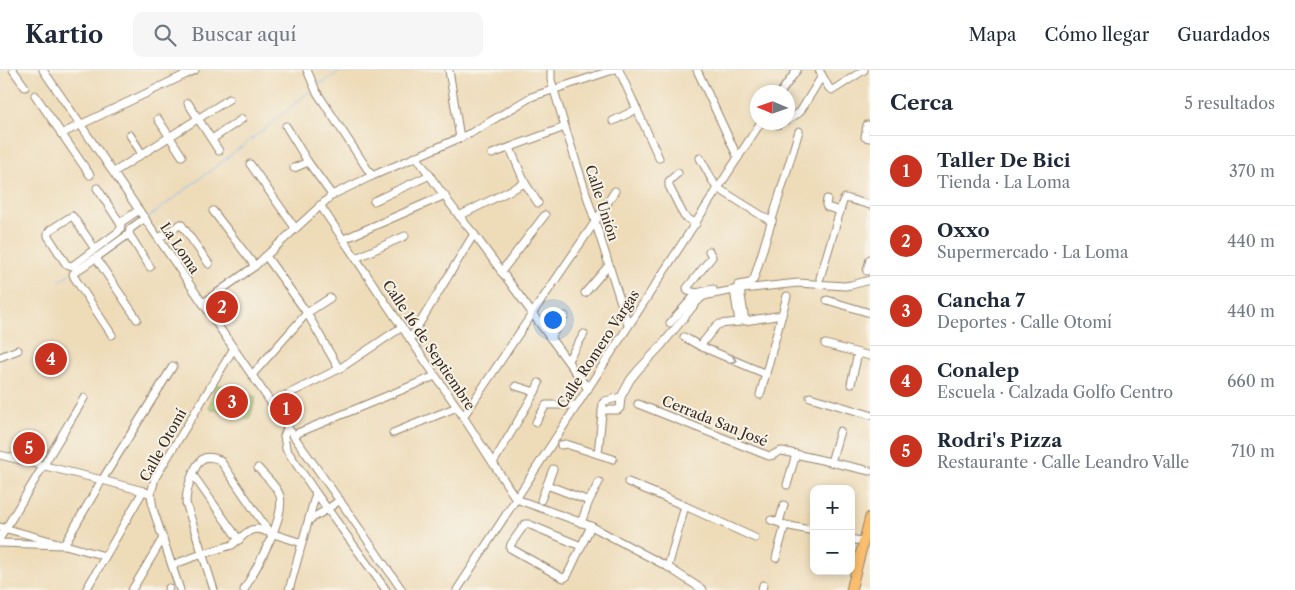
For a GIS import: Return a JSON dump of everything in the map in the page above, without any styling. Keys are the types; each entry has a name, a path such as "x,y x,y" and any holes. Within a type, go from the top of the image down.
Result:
{"main road":[{"path":"850,590 870,517"}],"street":[{"path":"13,70 25,87"},
{"name":"La Loma","path":"43,70 293,435 402,590"},
{"path":"61,134 194,70"},
{"path":"450,70 460,138"},
{"name":"Calle Unión","path":"551,70 551,80 565,127 628,325"},
{"path":"203,303 255,266 320,204 332,195 471,133 531,96 598,72 612,70"},
{"path":"619,70 659,158"},
{"path":"697,70 738,158"},
{"path":"786,85 797,70"},
{"path":"795,115 800,112 820,73 833,90 864,70"},
{"path":"308,72 316,91 372,176"},
{"path":"35,95 90,175"},
{"path":"114,172 229,99"},
{"path":"188,103 219,151"},
{"path":"613,120 637,109"},
{"path":"158,119 182,156"},
{"path":"212,140 242,119"},
{"path":"867,125 867,137"},
{"path":"286,126 308,162 332,195"},
{"path":"492,154 565,127"},
{"name":"Calle Romero Vargas","path":"457,590 757,130"},
{"path":"752,284 799,131"},
{"path":"130,135 142,154"},
{"path":"510,148 525,183 538,203"},
{"path":"416,156 458,216 474,234 588,389"},
{"path":"700,158 713,184 772,222"},
{"path":"294,168 308,162"},
{"path":"250,164 294,229"},
{"path":"678,173 669,181 669,186 684,216 696,224"},
{"path":"374,201 430,176"},
{"path":"458,216 525,183"},
{"path":"95,249 72,216 48,233 48,236 66,264 72,266 95,249 118,232 122,226 97,188"},
{"path":"464,417 615,191"},
{"path":"344,240 445,195"},
{"path":"820,278 845,198 870,206"},
{"path":"827,199 827,207 840,211"},
{"name":"Calle 16 de Septiembre","path":"320,204 464,417 516,499"},
{"path":"120,223 139,210"},
{"path":"213,211 255,266"},
{"path":"501,272 544,215"},
{"path":"112,335 73,274 129,234 130,229 145,218"},
{"path":"159,238 181,224 210,264"},
{"path":"129,234 150,267"},
{"path":"410,339 474,234"},
{"path":"356,258 405,236"},
{"path":"709,251 712,257 687,288 688,291 696,293 750,283 802,282 839,286 870,280"},
{"path":"266,256 308,313 339,369"},
{"path":"97,257 98,262 137,319"},
{"path":"867,271 870,259"},
{"path":"585,293 609,265"},
{"path":"602,410 619,409 621,397 630,380 702,297 752,284"},
{"path":"737,289 745,321 782,316"},
{"path":"700,346 716,326 739,322 737,289"},
{"path":"670,323 696,293"},
{"path":"760,395 787,296"},
{"path":"252,375 308,313 330,298"},
{"path":"828,300 870,313"},
{"path":"550,338 565,316"},
{"path":"272,402 339,369 402,327"},
{"path":"568,360 584,334"},
{"path":"684,337 700,346 766,374"},
{"path":"825,344 870,356"},
{"name":"Calle Otomí","path":"180,590 153,509 150,494 155,478 234,348"},
{"path":"0,357 18,350"},
{"path":"851,384 858,352"},
{"path":"64,545 173,366"},
{"path":"293,435 435,376"},
{"path":"493,463 539,383"},
{"path":"516,386 535,392"},
{"path":"598,454 604,402 621,397"},
{"path":"810,397 870,415"},
{"path":"0,538 3,528 84,398"},
{"name":"Cerrada San José","path":"638,404 769,456 780,451 870,470"},
{"path":"536,422 546,405 577,405"},
{"path":"393,433 457,407"},
{"path":"288,426 284,432 286,448 386,590"},
{"path":"831,462 840,431"},
{"path":"561,445 566,444 613,459"},
{"path":"787,485 796,454"},
{"path":"0,455 150,494"},
{"path":"214,590 186,503 186,493 197,465 204,458 212,457 220,460 271,533"},
{"path":"244,590 271,533 281,501 280,494 258,468"},
{"path":"541,500 553,469"},
{"path":"193,475 239,540"},
{"path":"581,523 589,501 599,482"},
{"path":"628,482 755,538"},
{"path":"547,485 589,501"},
{"path":"86,590 143,491"},
{"path":"289,590 316,493"},
{"path":"516,499 594,528 668,567 703,590"},
{"path":"309,520 340,500"},
{"path":"776,558 784,505"},
{"path":"668,567 685,506"},
{"path":"771,520 810,530"},
{"path":"581,546 525,524 510,548 564,578 568,576 581,546 594,528"},
{"path":"3,528 105,556"},
{"path":"172,565 232,546 251,530 258,529 302,543"},
{"path":"132,590 163,538"},
{"path":"855,540 864,542"},
{"path":"0,543 64,545"},
{"path":"371,569 383,562"}],"shaded area":[{"path":"47,343 64,367 53,374 37,350"}],"green space":[{"path":"216,384 256,397 249,420 209,408"}],"waterway":[{"path":"317,86 342,70"},
{"path":"148,218 270,125 312,89"},
{"path":"60,281 69,274"}],"place":[{"name":"Oxxo","path":"222,307"},
{"name":"Conalep","path":"51,359"},
{"name":"Cancha 7","path":"232,402"},
{"name":"Taller De Bici","path":"286,409"},
{"name":"Rodri's Pizza","path":"29,448"}]}
